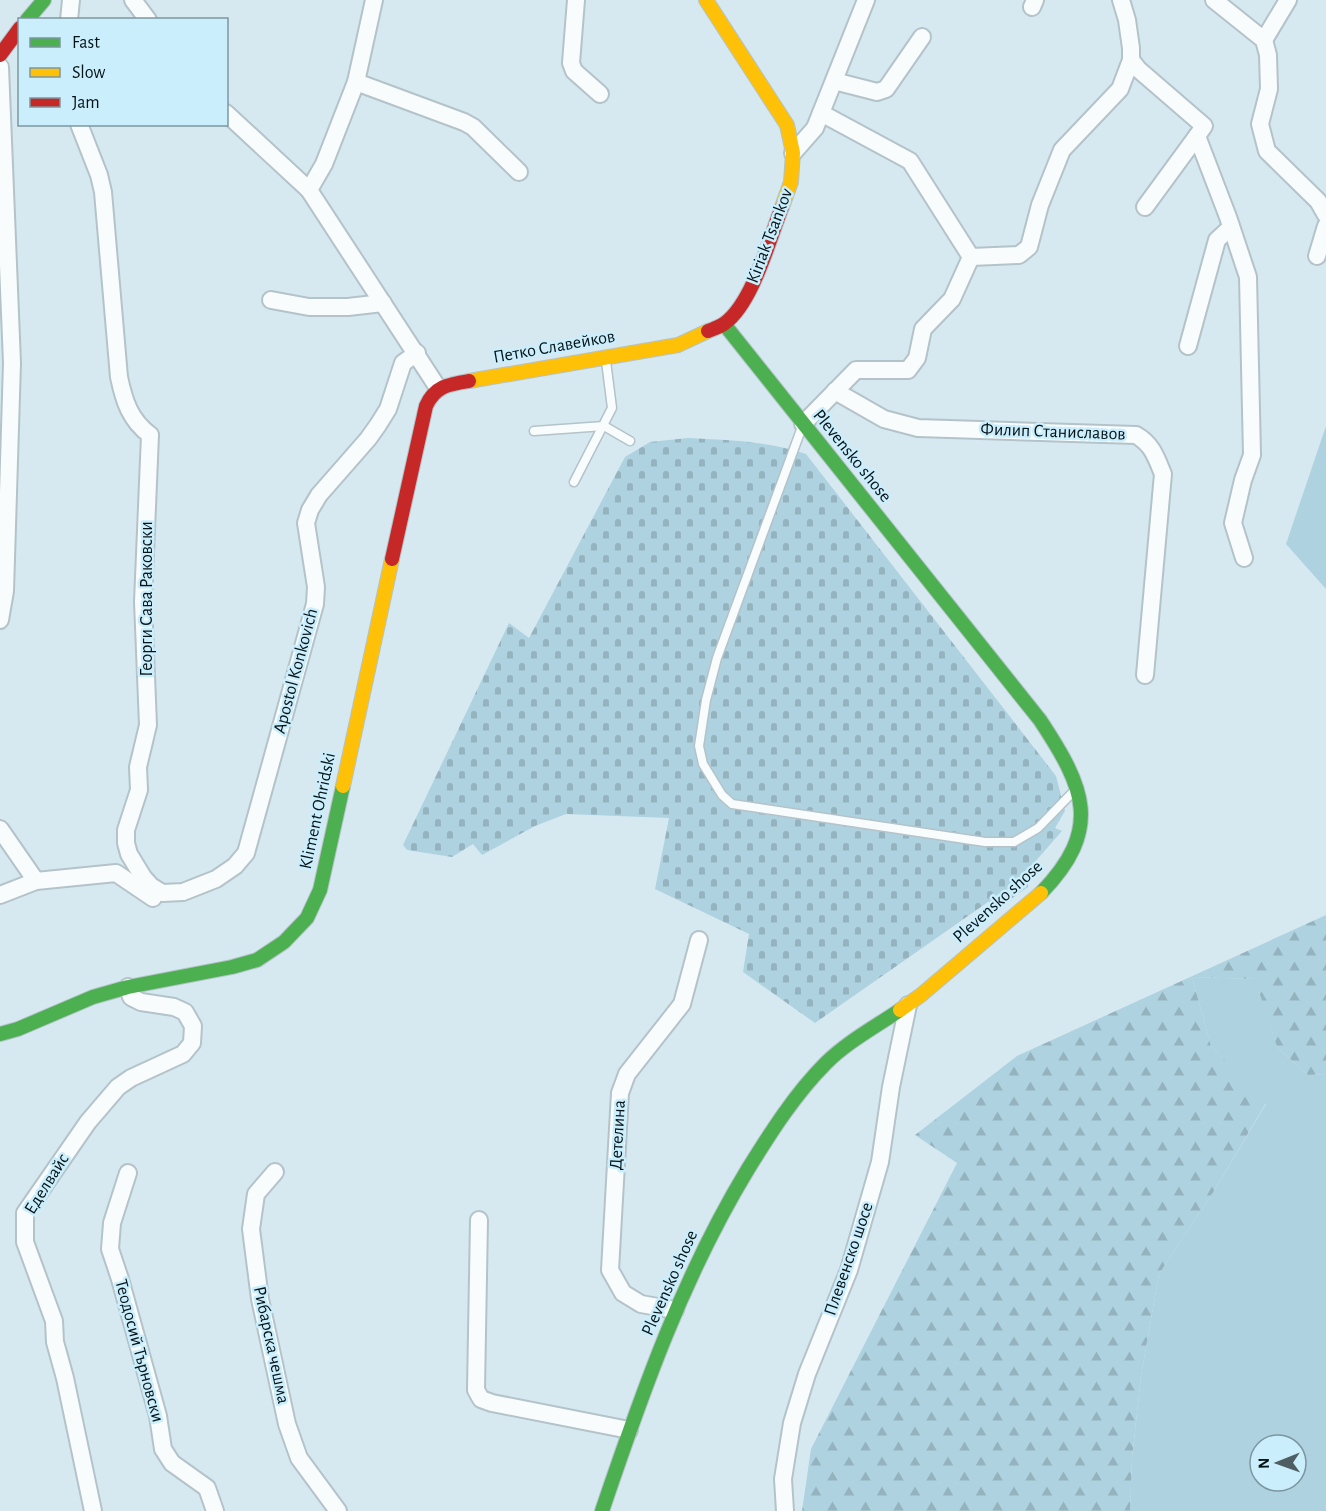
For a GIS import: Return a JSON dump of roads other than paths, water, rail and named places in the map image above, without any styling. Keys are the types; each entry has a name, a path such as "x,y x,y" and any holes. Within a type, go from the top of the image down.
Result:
{"street":[{"path":"29,18 44,0"},
{"path":"69,18 71,0"},
{"path":"134,0 147,18"},
{"path":"309,190 324,164 356,82 374,0"},
{"path":"576,0 571,63 574,71 600,94"},
{"name":"Kiriak Tsankov","path":"678,345 724,324 737,311 750,290 791,182 793,153 787,125 706,0"},
{"path":"793,153 815,128 866,0"},
{"path":"970,257 1019,255 1029,247 1040,205 1062,150 1120,89 1131,60 1127,21 1121,0"},
{"path":"1214,0 1264,40 1269,55 1269,89 1260,124 1268,151 1318,201 1326,215"},
{"path":"1264,40 1288,0"},
{"path":"0,55 18,31"},
{"path":"834,81 877,92 886,89 922,37"},
{"path":"1131,60 1138,69 1204,126 1145,207"},
{"path":"0,67 12,363 5,591 0,620"},
{"path":"356,82 464,122 473,127 519,172"},
{"path":"821,113 910,161 970,257"},
{"path":"228,115 309,190 438,387"},
{"name":"Георги Сава Раковски","path":"81,126 103,192 119,377 124,402 133,417 150,435 143,602 148,725 138,767 139,790 126,830 126,843 129,854 143,877 162,893"},
{"path":"1197,136 1248,277 1252,454 1233,523 1244,558"},
{"path":"1317,256 1326,226"},
{"path":"1188,346 1217,240 1231,227"},
{"path":"803,424 856,370 908,370 917,358 922,329 952,299 970,257"},
{"path":"271,300 309,307 348,307 383,303"},
{"name":"Plevensko shose","path":"602,1511 629,1430 675,1310 735,1188 776,1124 802,1090 828,1062 908,1005 1055,878 1073,853 1079,840 1081,826 1077,787 1059,749 1040,720 724,324"},
{"name":"Петко Славейков","path":"438,387 678,345"},
{"name":"Apostol Konkovich","path":"162,893 183,892 216,879 235,866 246,853 315,604 316,587 306,523 310,510 319,495 378,424 388,409 403,363 417,353"},
{"name":"Kliment Ohridski","path":"0,1034 18,1029 93,997 128,987 257,960 284,942 307,918 320,890 424,411 430,397 438,387"},
{"name":"Филип Станиславов","path":"835,391 884,418 918,428 1136,435 1148,442 1163,474 1145,675"},
{"path":"0,829 36,881"},
{"path":"0,895 36,881 116,873 157,900 162,893"},
{"name":"Детелина","path":"675,1310 641,1304 623,1293 610,1270 620,1093 627,1074 682,1004 699,940"},
{"name":"Еделвайс","path":"93,1511 65,1378 55,1342 54,1321 25,1242 25,1213 88,1122 118,1087 131,1078 183,1054 192,1043 193,1026 185,1012 174,1007 141,1002 131,997 128,987"},
{"name":"Плевенско шосе","path":"785,1511 783,1479 792,1423 807,1374 849,1270 880,1162 891,1087 908,1005"},
{"name":"Рибарска чешма","path":"274,1172 256,1194 251,1229 260,1299 287,1424 299,1458 338,1511"},
{"name":"Теодосий Търновски","path":"128,1173 112,1223 110,1249 158,1416 164,1449 172,1463 207,1488 215,1511"},
{"path":"479,1220 476,1390 481,1399 629,1430"}],"lane":[{"path":"574,483 612,408 605,357"},
{"path":"803,424 717,658 706,700 699,746 703,765 722,795 732,804 985,842 1014,842 1038,828 1077,787"},
{"path":"534,431 604,426 630,441"}]}
